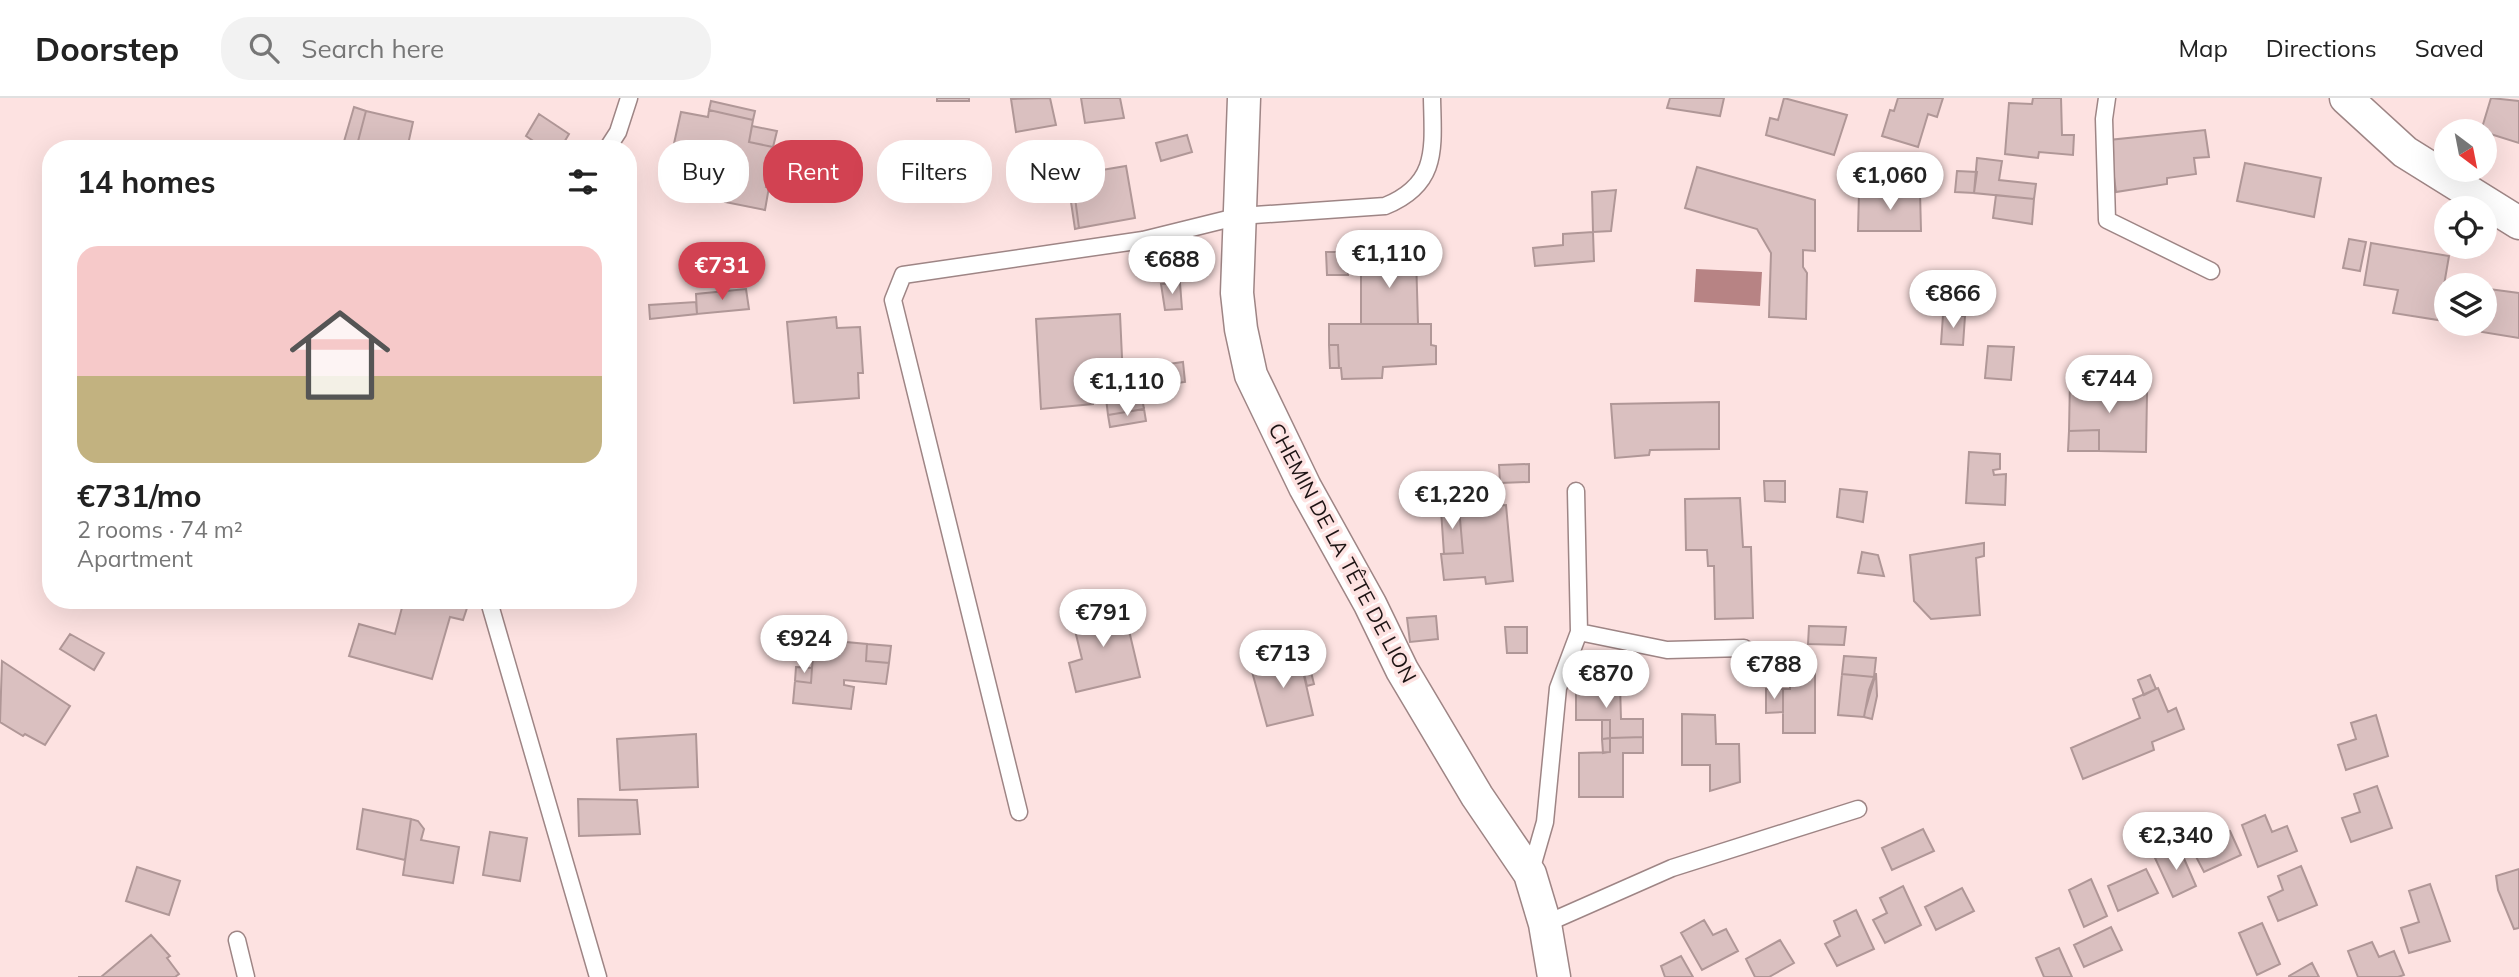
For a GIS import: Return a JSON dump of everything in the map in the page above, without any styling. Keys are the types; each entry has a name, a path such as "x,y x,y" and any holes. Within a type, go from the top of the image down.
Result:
{"street":[{"name":"CHEMIN DE LA TÊTE DE LION","path":"1244,98 1237,293 1241,329 1251,375 1305,487 1370,604 1402,670 1477,796 1530,873 1545,924 1554,977"},
{"path":"2346,98 2405,152 2519,223"}],"lane":[{"path":"613,140 629,98"},
{"path":"1019,812 922,429 893,300 903,275 1143,240 1240,216 1385,206 1401,200 1416,187 1426,173 1433,156 1432,98"},
{"path":"2107,98 2104,119 2106,220 2210,271"},
{"path":"1530,873 1545,822 1558,688 1579,632 1576,491"},
{"path":"491,609 598,977"},
{"path":"1579,632 1667,650 1744,648"},
{"path":"1545,924 1672,868 1858,809"},
{"path":"237,940 246,977"}],"shaded area":[{"path":"1696,269 1762,272 1760,306 1694,302"}],"building":[{"path":"937,98 969,98 969,101 937,101"},
{"path":"1050,98 1056,125 1016,132 1011,99"},
{"path":"1081,98 1120,98 1124,118 1085,123"},
{"path":"1670,98 1724,98 1720,116 1667,108"},
{"path":"1784,98 1847,115 1834,155 1766,135 1770,118 1778,120"},
{"path":"1898,98 1943,98 1937,117 1928,114 1918,147 1882,136 1890,110 1894,111"},
{"path":"2033,98 2061,98 2062,135 2074,135 2073,155 2039,152 2038,158 2005,154 2009,103 2032,104"},
{"path":"2491,98 2519,101 2519,143 2497,136 2497,119 2485,119"},
{"path":"711,101 755,111 753,120 709,110"},
{"path":"354,107 366,111 358,140 344,140"},
{"path":"709,110 753,120 749,142 675,140 681,112 708,117"},
{"path":"366,111 413,122 409,140 358,140"},
{"path":"539,114 569,134 565,140 532,140 526,136"},
{"path":"752,126 777,131 775,140 763,140 763,145 749,142"},
{"path":"2205,130 2209,157 2194,158 2196,174 2167,178 2167,184 2116,192 2109,140"},
{"path":"1187,135 1192,152 1161,161 1156,143"},
{"path":"749,142 763,145 765,210 730,203 749,203"},
{"path":"1977,158 2002,161 1999,180 2036,184 2034,199 1974,193"},
{"path":"2245,163 2321,178 2314,217 2237,201"},
{"path":"1126,166 1135,218 1079,228 1076,203 1105,203 1105,170"},
{"path":"1697,167 1815,200 1815,251 1803,250 1803,267 1807,273 1806,319 1769,317 1771,253 1757,229 1685,208"},
{"path":"1957,171 1977,172 1974,193 1955,192"},
{"path":"1616,190 1611,231 1593,232 1592,192"},
{"path":"1859,192 1920,192 1921,231 1858,231"},
{"path":"1996,195 2034,199 2032,224 1993,218"},
{"path":"1071,203 1076,203 1079,228 1075,229"},
{"path":"1593,232 1594,261 1535,266 1533,248 1563,245 1563,234"},
{"path":"1415,236 1416,256 1393,257 1391,237"},
{"path":"2349,239 2366,242 2360,271 2343,268"},
{"path":"2371,243 2434,254 2434,259 2448,259 2446,273 2434,273 2434,319 2393,313 2398,290 2364,285"},
{"path":"1326,252 1347,252 1348,275 1327,275"},
{"path":"1416,256 1418,324 1361,324 1361,257"},
{"path":"1180,283 1182,309 1165,310 1161,284"},
{"path":"746,289 749,309 697,314 696,294"},
{"path":"2497,290 2519,293 2519,338 2497,334"},
{"path":"696,302 697,314 650,319 649,305"},
{"path":"1120,314 1123,379 1093,382 1093,404 1041,409 1036,319"},
{"path":"1943,315 1965,316 1963,345 1941,344"},
{"path":"836,317 837,328 860,327 863,373 858,373 859,398 794,403 787,322"},
{"path":"1329,324 1431,324 1431,345 1436,346 1436,364 1383,367 1382,378 1342,379 1338,345 1329,345"},
{"path":"1329,345 1338,345 1339,368 1330,368"},
{"path":"1988,346 2014,347 2011,380 1985,378"},
{"path":"1183,362 1185,382 1155,386 1154,366"},
{"path":"2070,380 2117,381 2115,392 2147,394 2146,452 2099,451 2099,430 2069,431"},
{"path":"2117,381 2148,382 2147,394 2115,392"},
{"path":"1141,392 1144,409 1108,415 1106,398"},
{"path":"1719,402 1719,449 1650,450 1649,455 1615,458 1611,404"},
{"path":"1144,409 1146,421 1110,427 1108,415"},
{"path":"2099,430 2099,451 2068,451 2069,431"},
{"path":"1969,452 2000,454 2000,469 1993,470 1994,475 2006,474 2005,505 1966,503"},
{"path":"1529,464 1529,482 1500,483 1499,465"},
{"path":"1764,481 1785,481 1785,502 1765,501"},
{"path":"1840,489 1867,492 1863,522 1837,517"},
{"path":"1740,498 1743,547 1751,547 1753,618 1715,619 1714,566 1708,566 1707,550 1686,550 1685,499"},
{"path":"1506,505 1513,581 1486,584 1485,577 1444,580 1441,554 1463,553 1459,508"},
{"path":"1459,508 1463,553 1444,554 1441,510"},
{"path":"1984,543 1984,556 1976,558 1980,615 1931,619 1914,601 1910,555"},
{"path":"1862,552 1878,555 1884,576 1858,573"},
{"path":"1123,605 1140,677 1076,692 1069,663 1082,659 1071,614"},
{"path":"402,609 467,609 463,620 450,617 432,679 349,656 359,624 395,634"},
{"path":"1436,616 1438,639 1410,642 1407,618"},
{"path":"825,620 846,642 867,644 866,661 889,663 886,684 844,680 844,685 854,687 851,709 793,703 795,681 811,683 813,658 800,644"},
{"path":"1809,626 1846,627 1844,645 1808,644"},
{"path":"1505,627 1527,627 1527,653 1507,653"},
{"path":"70,634 104,653 94,670 60,649"},
{"path":"867,644 891,646 889,663 866,661"},
{"path":"1306,652 1314,684 1307,686 1299,654"},
{"path":"1299,654 1313,715 1267,726 1251,668"},
{"path":"1844,656 1876,658 1874,677 1842,674"},
{"path":"2,661 70,706 45,745 0,722"},
{"path":"796,667 812,668 811,683 795,681"},
{"path":"1790,670 1815,670 1815,733 1783,733 1783,689 1790,689"},
{"path":"1876,673 1877,696 1872,719 1864,717"},
{"path":"1842,674 1874,677 1864,717 1838,715"},
{"path":"2150,675 2156,689 2144,695 2138,680"},
{"path":"1576,685 1620,685 1621,719 1643,719 1643,737 1610,738 1610,720 1576,720"},
{"path":"2158,688 2168,712 2176,708 2184,729 2152,742 2154,750 2083,779 2071,748 2140,718 2133,699"},
{"path":"1766,689 1783,689 1783,712 1766,713"},
{"path":"1682,714 1715,715 1716,744 1739,744 1740,782 1710,791 1710,765 1682,765"},
{"path":"2376,715 2388,756 2346,770 2338,745 2356,739 2351,723"},
{"path":"1602,720 1610,720 1610,738 1602,739"},
{"path":"696,734 698,787 620,790 617,739"},
{"path":"1643,737 1643,753 1623,753 1623,797 1579,797 1579,753 1610,752 1610,738"},
{"path":"1610,738 1610,752 1603,753 1602,739"},
{"path":"2377,786 2392,828 2351,842 2342,818 2360,812 2354,794"},
{"path":"578,799 637,800 640,834 579,836"},
{"path":"363,809 411,819 405,860 357,849"},
{"path":"2265,815 2272,832 2287,826 2297,851 2258,867 2242,825"},
{"path":"411,819 418,821 424,829 421,840 459,847 453,883 403,875"},
{"path":"1923,829 1934,851 1892,870 1882,848"},
{"path":"2230,831 2241,855 2204,872 2192,849"},
{"path":"490,832 527,838 520,881 483,875"},
{"path":"2179,847 2196,886 2173,897 2155,858"},
{"path":"2301,866 2317,905 2278,921 2268,897 2283,890 2278,876"},
{"path":"137,867 180,881 169,915 126,901"},
{"path":"2146,869 2158,893 2118,911 2108,886"},
{"path":"2519,869 2519,928 2514,929 2498,890 2496,876"},
{"path":"2091,879 2107,916 2084,927 2069,890"},
{"path":"2430,884 2450,941 2409,953 2401,928 2419,922 2409,891"},
{"path":"1903,886 1921,925 1885,943 1873,920 1887,913 1880,898"},
{"path":"1962,888 1974,911 1936,930 1925,907"},
{"path":"1856,910 1874,949 1837,966 1825,944 1840,936 1834,921"},
{"path":"1704,920 1713,935 1726,929 1738,951 1702,970 1681,933"},
{"path":"2262,923 2280,964 2257,975 2239,933"},
{"path":"2111,927 2122,950 2084,967 2074,945"},
{"path":"151,935 170,956 167,958 179,974 175,977 101,977"},
{"path":"1780,940 1794,963 1769,977 1755,977 1746,959"},
{"path":"2372,942 2379,957 2394,951 2404,975 2358,977 2348,951"},
{"path":"2059,948 2072,977 2044,977 2036,958"},
{"path":"1681,956 1693,977 1665,977 1661,966"},
{"path":"2312,963 2319,977 2289,977 2289,976"}]}
